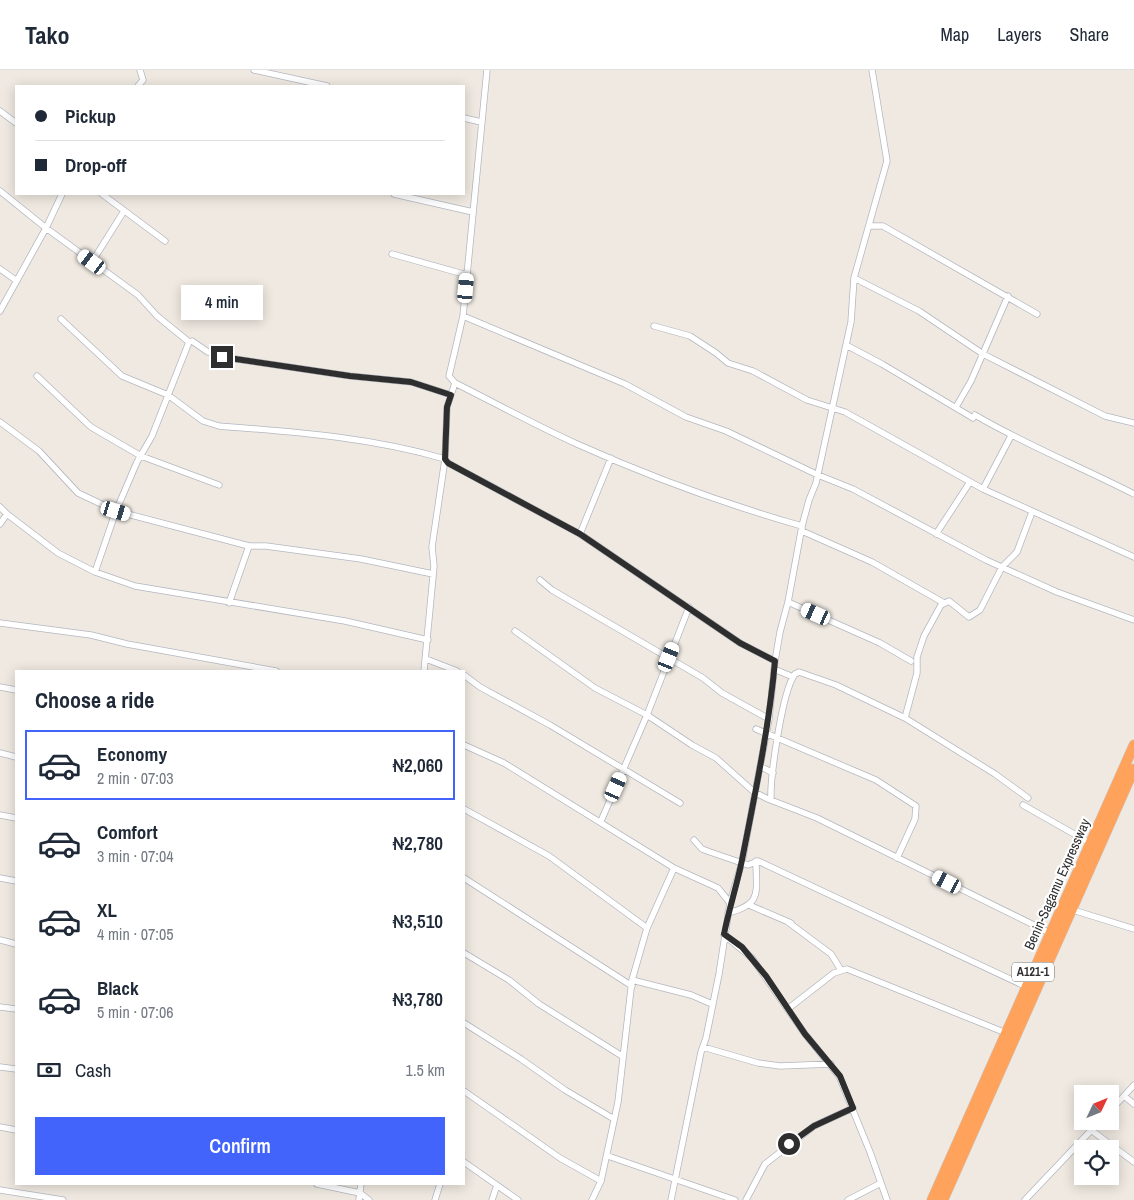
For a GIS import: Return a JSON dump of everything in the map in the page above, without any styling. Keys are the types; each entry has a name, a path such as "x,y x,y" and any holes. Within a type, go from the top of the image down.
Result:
{"highway":[{"name":"Benin-Sagamu Expressway","path":"932,1200 1134,745"},
{"name":"A121-1","path":"943,1200 1133,772"}],"street":[{"path":"139,85 143,80 140,70"},
{"path":"254,70 322,85"},
{"path":"487,70 463,316 449,376 454,382 533,423 611,458 711,498 802,526"},
{"path":"671,1200 719,974 730,903 742,862 769,719 775,661 802,526 818,475 851,322 854,278 887,161 872,70"},
{"path":"0,111 15,123"},
{"path":"465,118 481,122"},
{"path":"0,191 46,228 138,295 157,316 189,342 192,340 208,352 222,357 350,376 411,382 451,395"},
{"path":"0,311 46,228 62,195"},
{"path":"103,195 165,241"},
{"path":"398,195 473,212"},
{"path":"92,262 124,211"},
{"path":"870,226 883,226 1038,314"},
{"path":"392,254 467,275"},
{"path":"0,269 17,281"},
{"path":"854,278 919,311 983,354 1105,416 1134,423"},
{"path":"956,407 971,381 1008,296"},
{"path":"463,316 625,384 686,417 726,431 818,475 853,489 936,534 1057,592 1134,620"},
{"path":"61,319 122,376 168,395 203,422 219,426 334,435 404,448 445,459 448,463 580,534 740,643 775,661"},
{"path":"654,326 690,336 728,364 752,371 807,400 832,406 862,420 911,450 983,489 1134,557"},
{"path":"95,572 116,511 152,436 189,342"},
{"path":"846,345 974,417 1011,436 1086,469 1134,494"},
{"path":"37,376 91,428 141,456 219,485"},
{"path":"424,670 433,574 432,547 445,459 447,407 454,382"},
{"path":"0,422 38,450 78,493 116,511 249,546 266,546 361,559 433,574"},
{"path":"983,489 1011,436"},
{"path":"580,534 611,458"},
{"path":"936,534 970,482"},
{"path":"0,507 58,553 95,572 135,586 345,620 428,640"},
{"path":"802,526 802,531 872,562 944,603 953,603 966,615 972,617 985,601 1002,567 1017,552 1032,512"},
{"path":"0,524 8,514"},
{"path":"229,602 249,546"},
{"path":"540,580 552,590 669,657 722,693 769,719"},
{"path":"788,602 880,643 911,662"},
{"path":"905,718 917,673 919,650 924,636 944,603"},
{"path":"601,821 647,715 689,607"},
{"path":"0,623 91,635 136,646 270,670"},
{"path":"515,631 595,688 647,715 692,745 716,758 754,792 817,818 1050,933"},
{"path":"426,660 454,670"},
{"path":"774,669 793,677"},
{"path":"770,800 786,694 793,677 799,672 836,685 905,718 995,774 1028,798"},
{"path":"465,676 480,687 550,725 680,803"},
{"path":"0,688 15,690"},
{"path":"756,729 779,738"},
{"path":"756,729 854,768"},
{"path":"756,729 876,780 916,806 914,819 897,858"},
{"path":"766,734 779,738"},
{"path":"465,745 504,763 601,821 674,868 718,888 730,903"},
{"path":"0,753 15,757"},
{"path":"760,766 773,773"},
{"path":"1023,805 1090,843"},
{"path":"465,810 549,856 647,928"},
{"path":"0,815 15,818"},
{"path":"694,840 702,849 742,862 756,869"},
{"path":"748,865 756,861"},
{"path":"728,913 749,905 756,895 756,861"},
{"path":"756,861 1027,987"},
{"path":"592,1200 601,1181 608,1156 632,983 647,928 674,868"},
{"path":"0,878 15,881"},
{"path":"465,879 632,983 690,995 712,1004"},
{"path":"749,905 800,927"},
{"path":"1073,910 1134,929"},
{"path":"788,922 831,954 841,970"},
{"path":"724,934 752,958 789,1008 805,1034 840,1076 887,1200"},
{"path":"0,940 15,944"},
{"path":"465,954 509,980 539,1004 622,1056"},
{"path":"789,1008 841,970 853,970 1006,1034"},
{"path":"0,1007 15,1009"},
{"path":"465,1024 565,1090 614,1119"},
{"path":"703,1047 758,1063 780,1066 831,1064"},
{"path":"0,1067 15,1069"},
{"path":"1119,1101 1134,1085"},
{"path":"465,1091 560,1158 601,1181"},
{"path":"1124,1096 1134,1104"},
{"path":"746,1200 765,1164 814,1126 853,1108"},
{"path":"0,1127 15,1130"},
{"path":"1025,1200 1091,1130 1134,1162"},
{"path":"608,1156 735,1200"},
{"path":"465,1163 518,1200"},
{"path":"848,1200 881,1183"},
{"path":"320,1185 369,1200"},
{"path":"435,1200 440,1185"},
{"path":"492,1200 497,1185"},
{"path":"0,1190 63,1200"}],"route":[{"path":"222,357 350,376 411,382 451,395 447,407 445,459 448,463 580,534 652,581 740,643 775,661 769,719 742,862 730,903 724,934 742,947 766,976 805,1034 840,1076 853,1108 814,1126 789,1144"}]}
